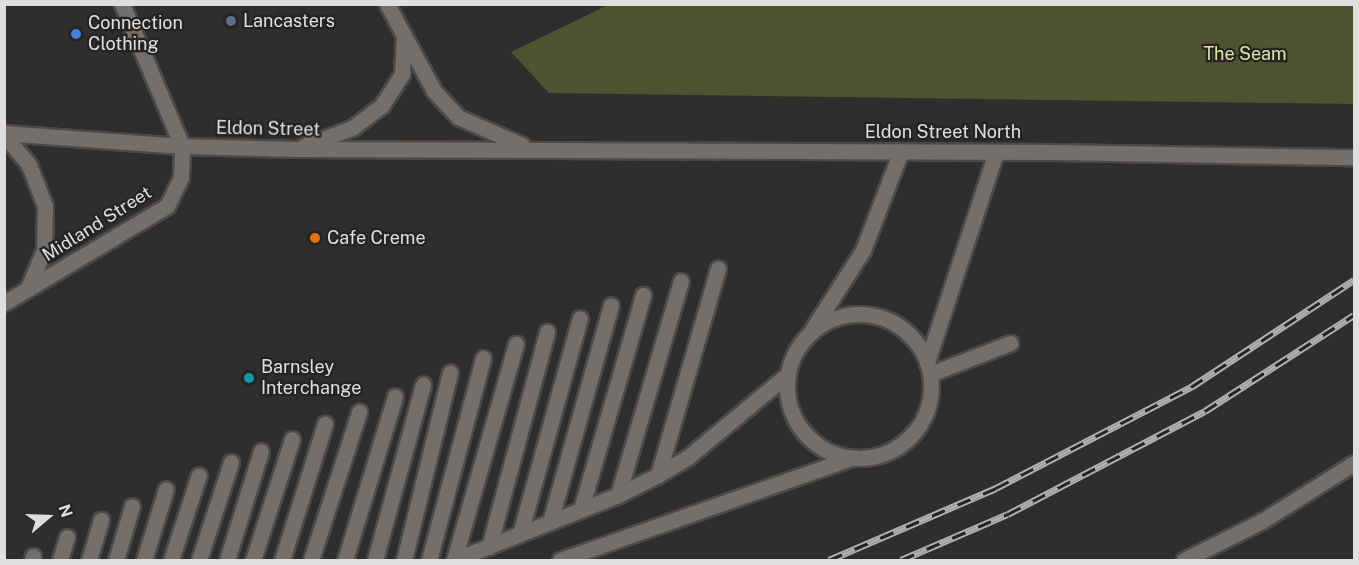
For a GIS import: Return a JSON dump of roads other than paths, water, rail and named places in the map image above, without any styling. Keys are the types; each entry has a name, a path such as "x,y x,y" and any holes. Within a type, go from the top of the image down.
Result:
{"street":[{"path":"122,4 182,146"},
{"path":"387,4 434,91 458,117 531,148"},
{"path":"296,149 352,128 382,105 402,74 404,37"},
{"name":"Eldon Street","path":"4,134 182,146 296,149 531,148"},
{"name":"Midland Street","path":"4,134 29,165 45,206 44,250 27,290"},
{"name":"Midland Street","path":"4,303 167,206 181,177 182,146"},
{"name":"Eldon Street North","path":"531,148 1354,157"},
{"path":"852,458 830,452 810,439 795,420 788,398 788,374 795,352 810,333 863,250 902,151"},
{"path":"560,561 852,458 874,457 895,449 912,435 924,417 930,396 929,368 996,152"},
{"path":"658,475 718,269"},
{"path":"618,495 681,281"},
{"path":"581,509 643,295"},
{"path":"550,522 611,305"},
{"path":"810,333 830,320 852,314 876,316 897,325 915,341 929,368"},
{"path":"520,534 580,318"},
{"path":"489,547 547,332"},
{"path":"929,368 1010,343"},
{"path":"454,561 516,344"},
{"path":"429,561 483,358"},
{"path":"404,561 450,373"},
{"path":"454,561 618,495 658,475 688,457 788,374"},
{"path":"375,561 423,384"},
{"path":"345,561 395,396"},
{"path":"311,561 359,412"},
{"path":"282,561 325,424"},
{"path":"253,561 292,439"},
{"path":"227,561 261,451"},
{"path":"199,561 231,462"},
{"path":"1184,561 1262,521 1354,463"},
{"path":"171,561 199,475"},
{"path":"144,561 166,489"},
{"path":"116,561 132,506"},
{"path":"88,561 101,520"},
{"path":"60,561 67,537"}],"railway":[{"path":"829,560 996,488 1191,387 1354,280"},
{"path":"901,560 1008,514 1205,411 1354,315"}],"place":[{"name":"Lancasters","path":"231,21"},
{"name":"Connection Clothing","path":"76,34"},
{"name":"Cafe Creme","path":"315,238"},
{"name":"Barnsley Interchange","path":"249,378"}],"park label":[{"name":"The Seam","path":"1245,54"}]}
